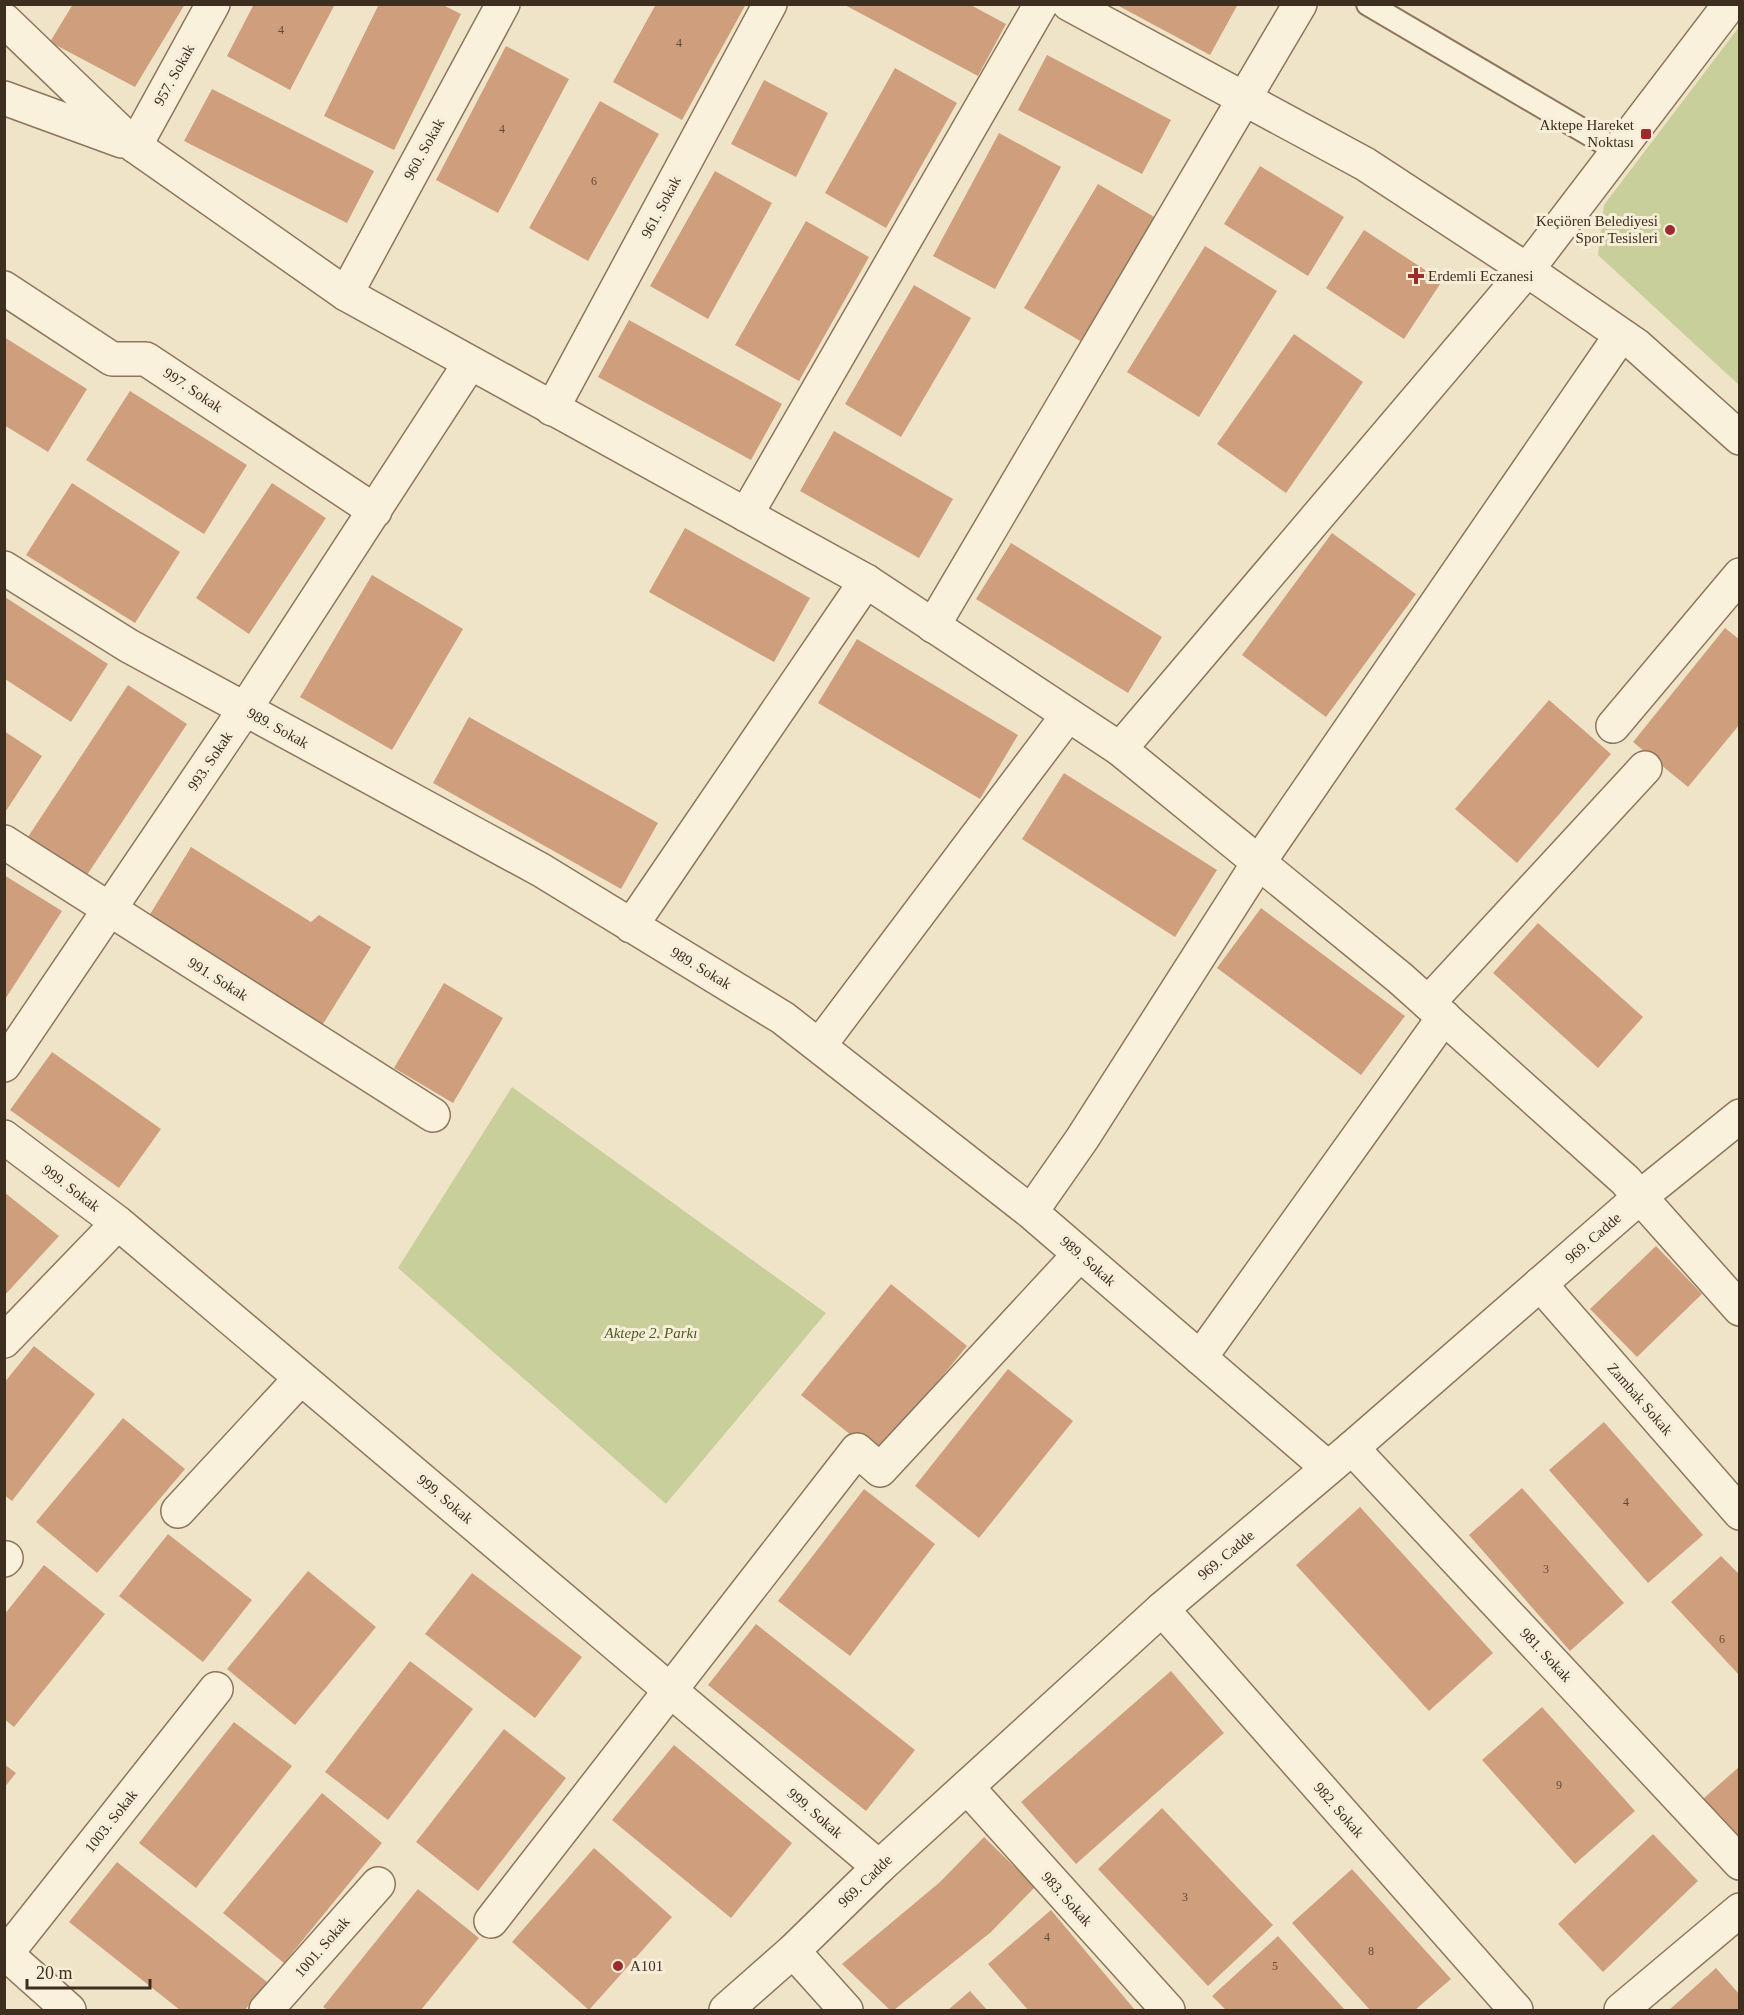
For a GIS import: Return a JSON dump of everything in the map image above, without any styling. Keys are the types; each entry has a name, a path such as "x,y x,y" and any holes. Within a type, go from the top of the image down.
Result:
{"street":[{"path":"15,4 5,21 135,146 346,294 866,581 1120,749 1436,1010 1624,1180 1740,1309"},
{"name":"957. Sokak","path":"135,146 213,4"},
{"name":"960. Sokak","path":"346,294 503,4"},
{"name":"961. Sokak","path":"552,409 770,4"},
{"path":"746,515 1041,4"},
{"path":"1069,4 1365,164 1636,345 1740,438"},
{"path":"1237,95 1278,4"},
{"path":"933,626 1237,95 1300,4"},
{"path":"1610,145 1702,4"},
{"path":"1120,749 1519,265 1610,145 1730,4"},
{"path":"4,98 135,146"},
{"name":"997. Sokak","path":"4,288 112,359 146,359 375,511"},
{"path":"1031,1212 1088,1129 1258,862 1621,335"},
{"name":"993. Sokak","path":"4,1065 245,709 470,363"},
{"name":"989. Sokak","path":"4,568 129,646 541,870 783,1018 1031,1212 1328,1468"},
{"path":"1613,726 1740,575"},
{"path":"631,926 866,581"},
{"path":"819,1046 1068,715"},
{"path":"1200,1358 1436,1010 1645,768"},
{"name":"991. Sokak","path":"4,842 433,1114"},
{"name":"969. Cadde","path":"726,2010 793,1951 879,1867 1162,1610 1640,1197 1740,1116"},
{"name":"999. Sokak","path":"4,1137 118,1223 879,1867"},
{"path":"4,1341 118,1223"},
{"path":"491,1921 856,1450 880,1470 1080,1254"},
{"name":"Zambak Sokak","path":"1540,1284 1740,1513"},
{"path":"178,1512 301,1378"},
{"name":"981. Sokak","path":"1352,1448 1740,1863"},
{"name":"982. Sokak","path":"1162,1610 1516,2010"},
{"name":"1003. Sokak","path":"5,1953 216,1689"},
{"name":"983. Sokak","path":"967,1787 1168,2010"},
{"name":"1001. Sokak","path":"266,2010 378,1884"},
{"path":"1621,2010 1740,1910"},
{"path":"793,1951 846,2010"},
{"path":"5,1953 69,2010"}],"lane":[{"path":"1368,4 1610,145"}],"green space":[{"name":"Keçiören Belediyesi Spor Tesisleri","path":"1739,27 1739,385 1598,255 1604,205"},
{"name":"Aktepe 2. Parkı","path":"512,1087 826,1313 666,1504 398,1268"}],"building":[{"path":"73,4 185,4 135,87 50,42"},
{"path":"254,4 335,4 290,90 227,56"},
{"path":"379,4 441,4 461,14 394,150 324,116"},
{"path":"656,4 746,4 682,120 613,82"},
{"path":"843,4 969,4 1006,24 978,76"},
{"path":"1115,4 1238,4 1210,55"},
{"path":"506,46 569,79 498,213 436,180"},
{"path":"1047,55 1171,120 1142,174 1018,110"},
{"path":"895,68 957,103 886,228 825,193"},
{"path":"764,80 828,113 796,177 731,144"},
{"path":"212,89 374,171 347,223 184,141"},
{"path":"600,101 659,134 588,261 529,228"},
{"path":"999,133 1061,167 995,289 933,256"},
{"path":"1260,166 1344,217 1308,276 1224,224"},
{"path":"715,171 772,203 708,319 650,286"},
{"path":"1098,184 1156,218 1082,342 1024,308"},
{"path":"806,221 869,257 799,381 735,345"},
{"path":"1364,230 1442,281 1404,339 1326,288"},
{"path":"1205,246 1277,291 1199,417 1127,372"},
{"path":"914,285 971,318 901,437 845,404"},
{"path":"629,320 782,404 751,460 598,377"},
{"path":"1294,334 1363,382 1286,493 1217,444"},
{"path":"4,337 87,389 48,452 4,425"},
{"path":"130,391 247,465 204,534 86,460"},
{"path":"834,431 953,499 919,558 800,491"},
{"path":"72,483 180,552 135,623 26,555"},
{"path":"272,483 326,518 249,634 196,598"},
{"path":"685,528 810,598 774,662 649,592"},
{"path":"1332,533 1416,594 1326,717 1242,655"},
{"path":"1011,543 1162,637 1128,693 976,599"},
{"path":"372,575 463,629 392,750 300,697"},
{"path":"5,597 108,664 71,722 5,679"},
{"path":"1725,628 1740,640 1740,724 1688,787 1633,742"},
{"path":"857,639 1018,735 980,799 818,703"},
{"path":"128,685 187,724 85,878 26,840"},
{"path":"1549,700 1611,754 1517,863 1455,809"},
{"path":"469,717 658,823 621,889 433,783"},
{"path":"4,731 42,756 4,814"},
{"path":"1064,773 1217,870 1175,937 1022,839"},
{"path":"191,847 311,922 319,915 371,947 323,1024 149,916"},
{"path":"4,875 62,911 4,1001"},
{"path":"1261,908 1405,1016 1361,1075 1217,968"},
{"path":"1538,923 1643,1017 1598,1068 1493,973"},
{"path":"444,983 503,1018 453,1103 394,1068"},
{"path":"52,1052 161,1129 119,1188 10,1110"},
{"path":"4,1192 59,1236 4,1296"},
{"path":"1656,1246 1702,1294 1637,1357 1590,1309"},
{"path":"891,1284 967,1346 877,1456 801,1395"},
{"path":"34,1346 95,1394 12,1501 4,1495 4,1383"},
{"path":"1008,1369 1073,1421 979,1538 915,1486"},
{"path":"123,1418 185,1469 97,1573 36,1522"},
{"path":"1604,1422 1703,1535 1648,1583 1549,1470"},
{"path":"1522,1488 1624,1603 1570,1651 1469,1535"},
{"path":"864,1489 935,1544 850,1656 778,1601"},
{"path":"1360,1507 1493,1653 1429,1711 1296,1565"},
{"path":"168,1534 252,1600 203,1662 119,1596"},
{"path":"1721,1556 1740,1575 1740,1676 1671,1602"},
{"path":"44,1565 105,1614 14,1727 4,1719 4,1615"},
{"path":"308,1571 376,1627 295,1725 227,1669"},
{"path":"472,1573 582,1657 535,1718 425,1634"},
{"path":"756,1624 915,1750 866,1811 708,1685"},
{"path":"410,1661 473,1709 388,1820 325,1772"},
{"path":"1171,1671 1224,1733 1076,1864 1021,1802"},
{"path":"1542,1707 1635,1811 1575,1864 1482,1760"},
{"path":"234,1722 292,1766 196,1888 139,1843"},
{"path":"504,1729 566,1778 478,1891 416,1842"},
{"path":"674,1745 792,1843 731,1918 612,1820"},
{"path":"4,1764 16,1773 4,1788"},
{"path":"1740,1766 1740,1838 1703,1799"},
{"path":"322,1793 382,1843 284,1963 223,1913"},
{"path":"1162,1808 1273,1925 1208,1986 1098,1869"},
{"path":"1653,1834 1698,1881 1603,1972 1558,1924"},
{"path":"984,1837 1035,1887 991,1932 894,2010 890,2010 842,1964 940,1882"},
{"path":"594,1848 672,1917 589,2010 512,1942"},
{"path":"117,1862 267,1982 245,2010 180,2010 69,1922"},
{"path":"1352,1869 1451,1979 1415,2010 1370,2010 1292,1923"},
{"path":"418,1889 479,1938 421,2010 328,2010 323,2007"},
{"path":"1051,1910 1135,2010 1028,2010 988,1964"},
{"path":"1278,1936 1345,2010 1226,2010 1212,1996"},
{"path":"1716,1968 1740,1995 1740,2010 1669,2010"},
{"path":"970,1991 987,2010 948,2010"}],"place":[{"name":"Aktepe Hareket Noktası","path":"1646,134"},
{"name":"Keçiören Belediyesi Spor Tesisleri","path":"1670,230"},
{"name":"Erdemli Eczanesi","path":"1416,276"},
{"name":"A101","path":"618,1966"}]}
